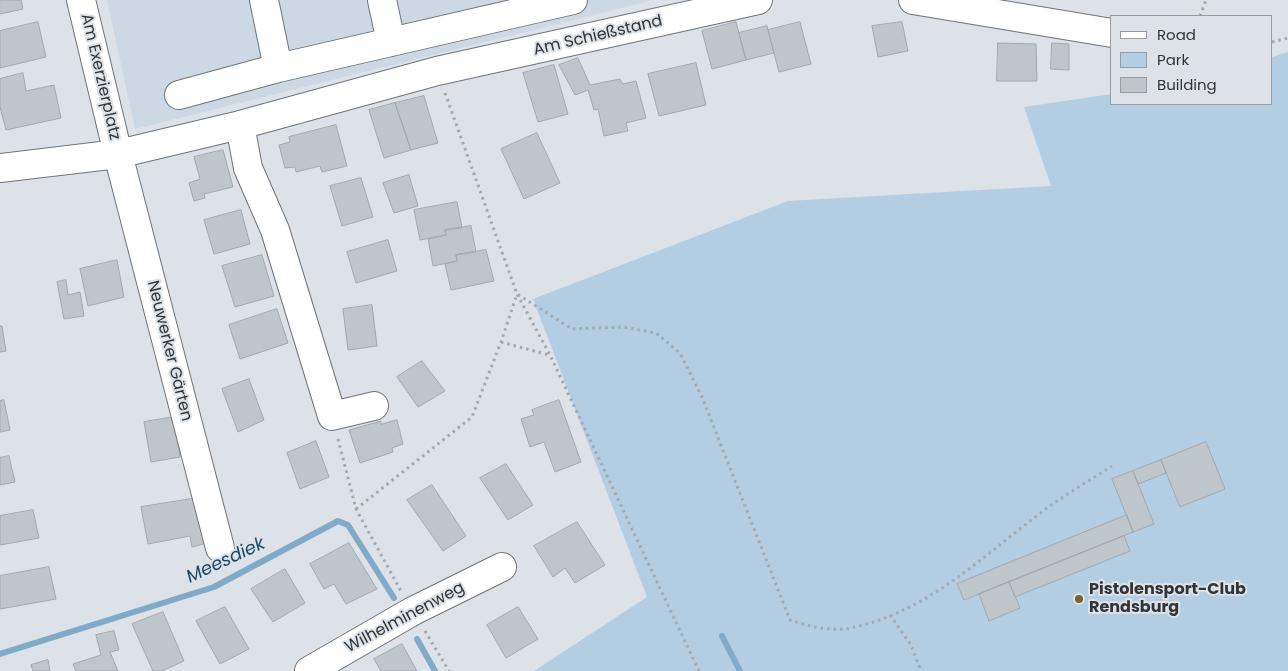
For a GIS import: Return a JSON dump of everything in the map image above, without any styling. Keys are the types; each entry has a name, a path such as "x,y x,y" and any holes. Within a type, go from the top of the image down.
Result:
{"street":[{"name":"Am Exerzierplatz","path":"81,0 118,154"},
{"path":"264,0 278,68"},
{"path":"382,0 391,42"},
{"path":"180,95 278,68 391,42 477,10 573,0"},
{"name":"Am Schießstand","path":"438,71 758,0"},
{"path":"914,0 1110,33"},
{"path":"0,168 118,154 240,125 438,71"},
{"path":"240,125 248,168 275,230 332,416 374,406"},
{"name":"Neuwerker Gärten","path":"118,154 220,548"},
{"name":"Wilhelminenweg","path":"309,671 413,612 502,567"}],"path":[{"path":"1200,15 1206,0"},
{"path":"1273,42 1288,38"},
{"path":"438,71 516,294 550,355 699,671"},
{"path":"356,509 472,417 501,342 516,294"},
{"path":"516,294 572,329 623,326 656,333 680,353 702,397 790,620 813,627 849,629 908,609 948,584 1049,506 1112,466"},
{"path":"501,342 550,355"},
{"path":"332,416 356,509 413,612 449,671"},
{"path":"890,615 911,645 921,671"}],"shaded area":[{"path":"107,0 654,0 135,129"}],"green space":[{"path":"1288,52 1288,671 534,671 647,597 533,299 788,201 1051,186 1024,107 1110,94 1110,105 1273,105 1273,57"}],"building":[{"path":"0,0 21,0 23,9 0,14"},
{"path":"38,22 46,57 0,68 0,31"},
{"path":"736,22 746,60 712,69 702,31"},
{"path":"800,22 811,64 779,72 768,30"},
{"path":"902,22 908,51 878,57 872,26"},
{"path":"767,26 774,53 746,60 739,33"},
{"path":"998,43 1036,44 1037,81 997,81"},
{"path":"1052,43 1069,44 1069,70 1051,69"},
{"path":"578,58 590,85 620,79 623,84 636,81 646,118 626,123 628,131 604,136 598,109 594,110 588,90 575,95 559,65"},
{"path":"696,63 706,105 659,116 648,74"},
{"path":"554,65 568,114 538,122 523,73"},
{"path":"23,73 26,91 54,85 61,118 6,130 0,107 0,79"},
{"path":"424,96 438,143 411,150 395,103"},
{"path":"395,103 411,150 384,158 369,110"},
{"path":"336,125 347,166 322,172 320,166 296,172 295,167 285,168 279,145 290,142 289,137"},
{"path":"537,133 560,183 524,199 501,149"},
{"path":"223,150 233,187 204,194 205,198 194,201 189,183 200,179 194,157"},
{"path":"409,175 418,206 394,213 383,183"},
{"path":"361,178 373,217 342,226 330,186"},
{"path":"457,202 462,228 445,230 446,235 420,240 414,210"},
{"path":"241,210 250,244 214,254 204,220"},
{"path":"471,226 476,252 456,255 457,261 433,266 428,239 446,235 445,230"},
{"path":"388,240 397,271 356,283 347,252"},
{"path":"486,250 494,281 451,290 445,264 457,261 456,255"},
{"path":"262,255 274,296 235,307 222,266"},
{"path":"117,260 124,297 88,306 80,269"},
{"path":"66,280 68,295 80,292 84,316 64,319 57,282"},
{"path":"372,305 377,346 348,350 343,309"},
{"path":"277,309 288,343 240,359 229,325"},
{"path":"0,326 2,326 6,351 0,352"},
{"path":"422,361 445,391 418,407 397,377"},
{"path":"249,379 264,420 238,432 222,389"},
{"path":"4,400 10,430 0,432 0,401"},
{"path":"559,400 581,462 555,472 544,442 530,447 521,419 534,415 532,410"},
{"path":"174,417 180,457 151,462 144,422"},
{"path":"397,420 403,444 392,448 393,452 360,463 349,430 381,421 381,424"},
{"path":"316,441 329,477 300,489 287,453"},
{"path":"1206,442 1225,489 1180,507 1161,460"},
{"path":"9,456 15,482 0,485 0,458"},
{"path":"1161,460 1166,473 1138,484 1133,471"},
{"path":"506,464 533,505 508,520 480,478"},
{"path":"1133,471 1154,524 1133,532 1112,479"},
{"path":"432,485 466,536 443,551 407,500"},
{"path":"198,498 207,543 192,547 190,536 148,544 141,507"},
{"path":"33,510 39,538 0,545 0,516"},
{"path":"1127,515 1133,532 964,600 957,584"},
{"path":"577,522 605,565 575,583 565,568 553,577 534,546"},
{"path":"1124,536 1130,551 1015,597 1009,582"},
{"path":"349,543 377,589 346,604 334,584 324,589 310,564"},
{"path":"49,567 56,599 0,609 0,576"},
{"path":"285,569 305,603 273,622 251,589"},
{"path":"1009,582 1020,608 989,621 979,594"},
{"path":"225,607 249,649 220,664 196,621"},
{"path":"518,607 538,639 506,658 487,625"},
{"path":"163,612 184,661 162,671 153,671 132,624"},
{"path":"114,631 119,650 110,652 118,671 76,671 73,664 101,655 96,635"},
{"path":"402,644 417,671 381,671 374,659"},
{"path":"48,660 50,671 33,671 31,665"}],"waterway":[{"name":"Meesdiek","path":"0,654 214,587 338,521 348,525 394,598"},
{"path":"722,636 740,671"},
{"name":"Meesdiek","path":"417,639 435,671"}],"place":[{"name":"Pistolensport-Club Rendsburg","path":"1079,599"}]}
